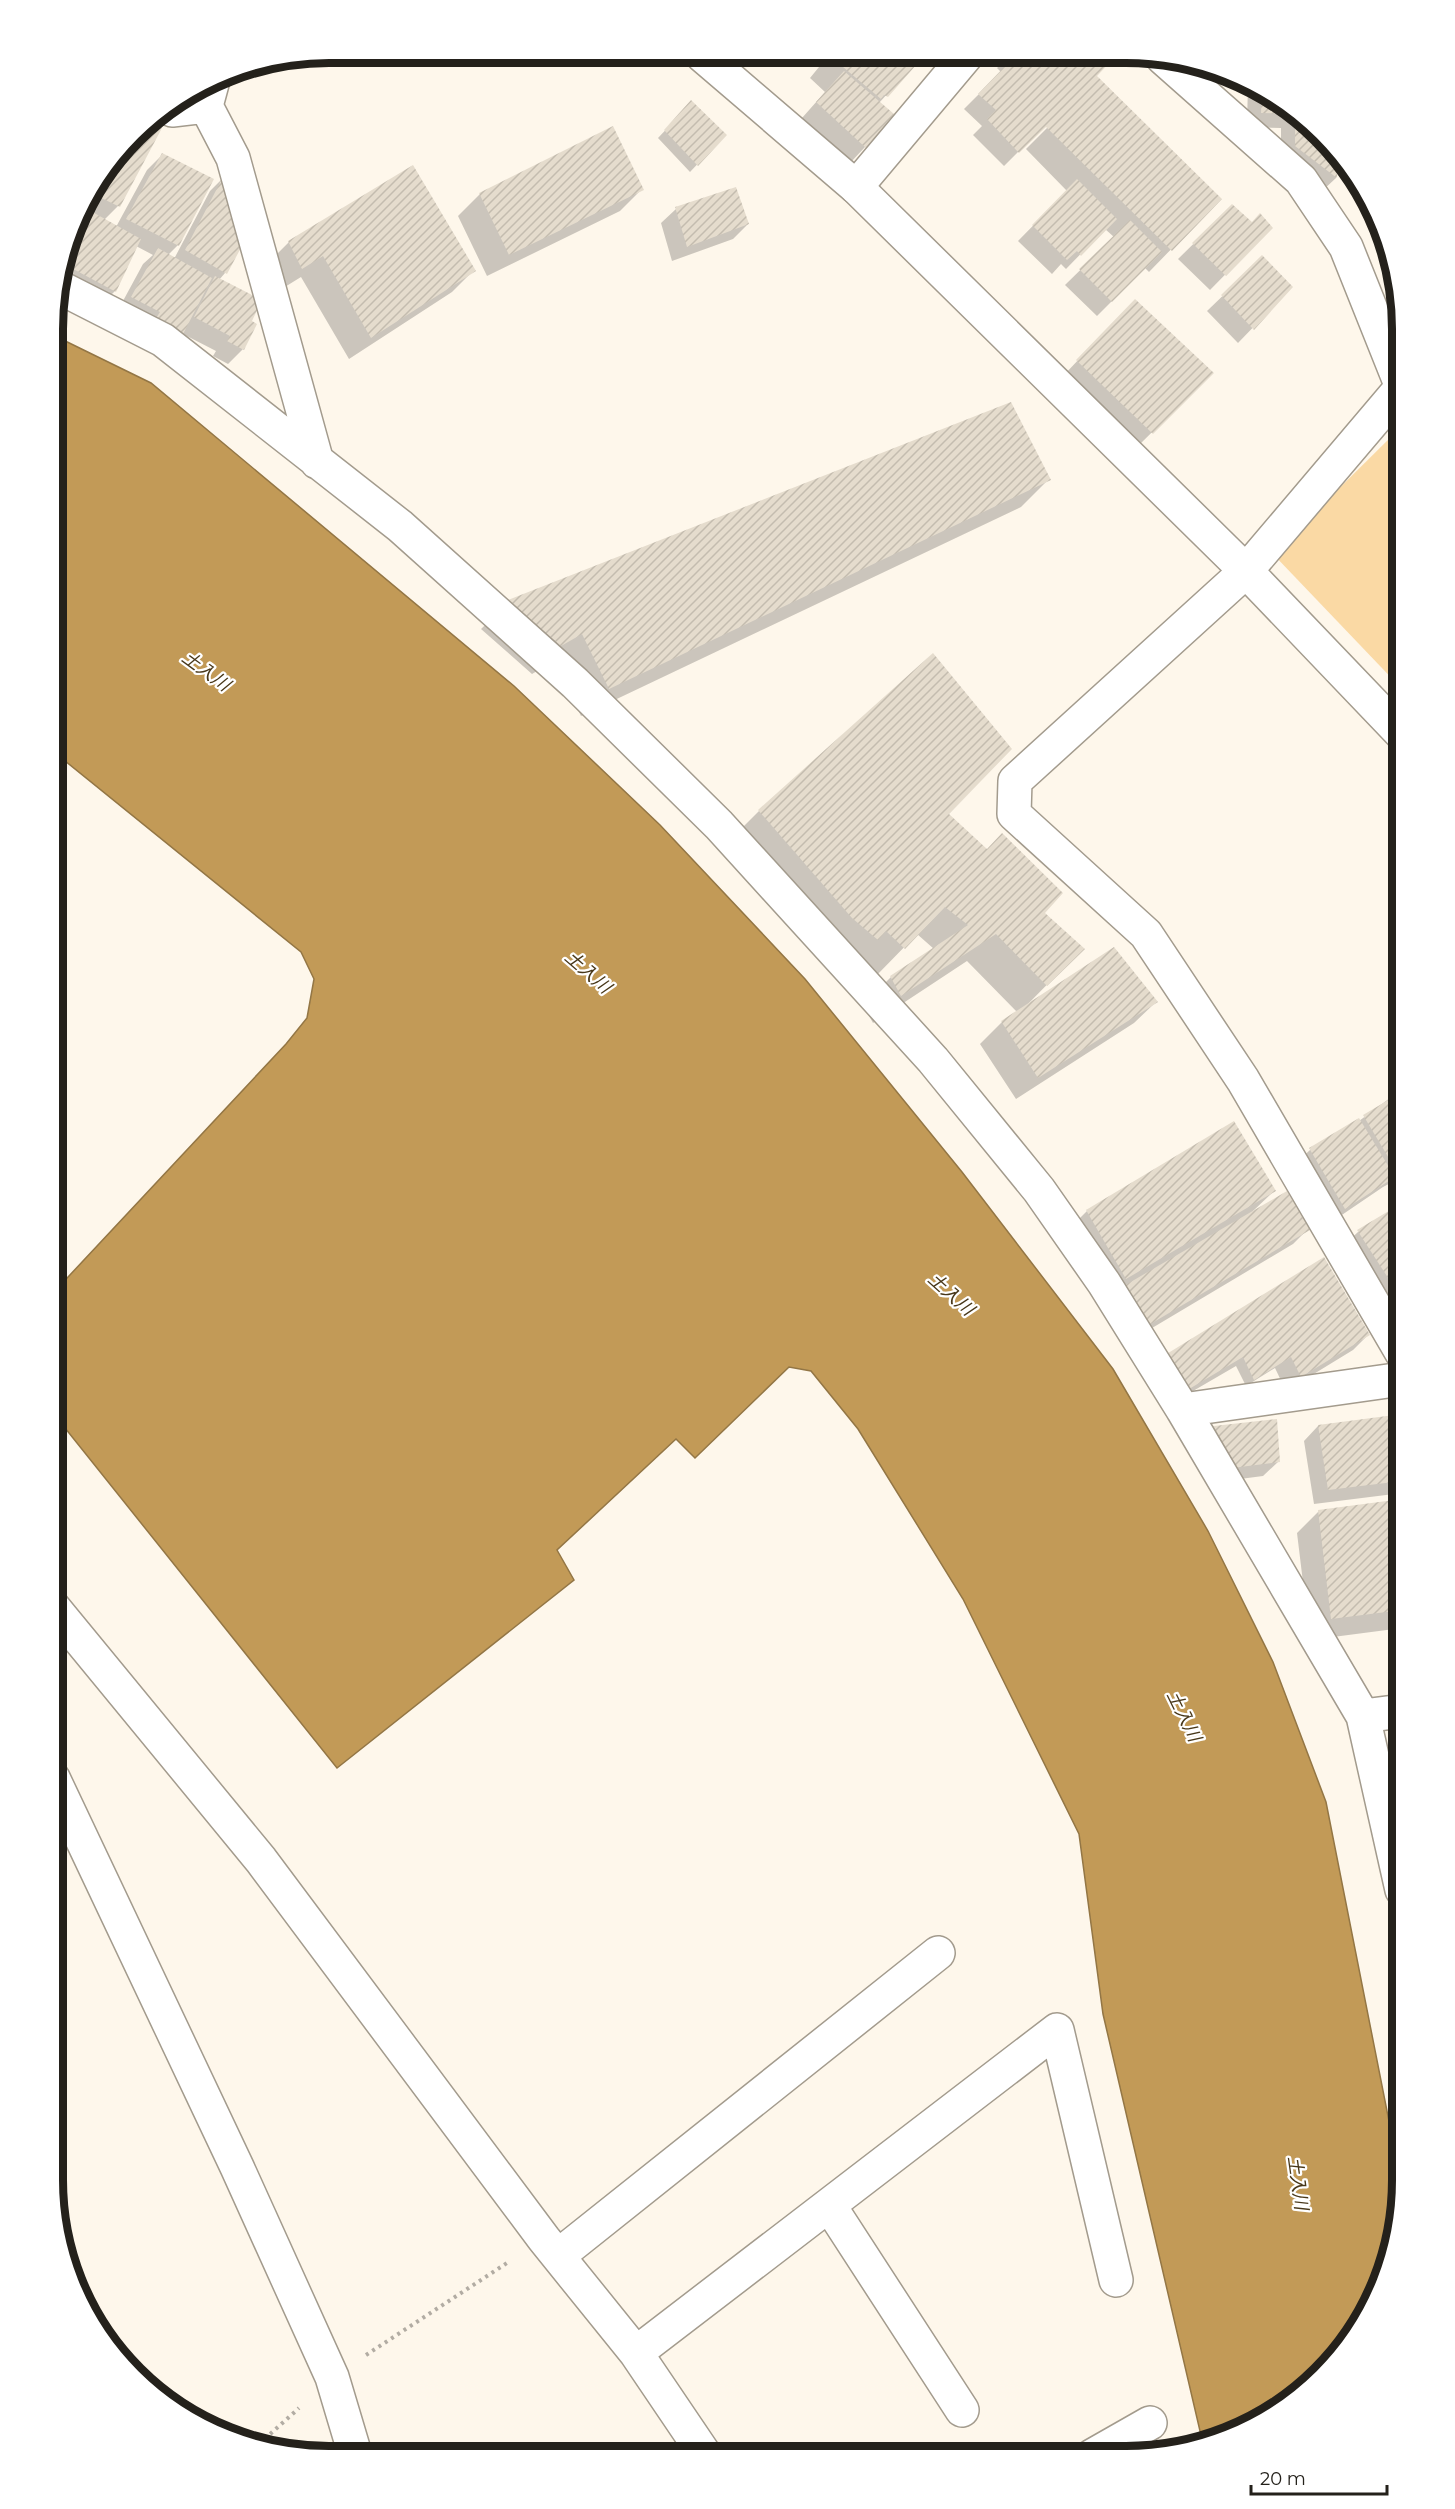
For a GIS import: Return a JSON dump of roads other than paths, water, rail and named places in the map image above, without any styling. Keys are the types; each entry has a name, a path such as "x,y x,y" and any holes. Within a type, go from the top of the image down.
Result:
{"street":[{"path":"711,63 856,187 1246,571 1392,724"},
{"path":"856,187 960,63"},
{"path":"1173,67 1301,180 1346,247 1392,362"},
{"path":"209,93 233,158 317,462"},
{"path":"66,290 163,340 400,526 575,683 719,825 933,1060 1039,1190 1104,1283 1183,1410 1363,1716 1392,1845"},
{"path":"1392,399 1246,571 1015,781 1014,814 1146,934 1243,1080 1392,1336"},
{"path":"1183,1410 1392,1380"},
{"path":"63,1619 261,1860 551,2248 636,2353 699,2446"},
{"path":"1363,1716 1392,1712"},
{"path":"63,1799 237,2167 332,2377 353,2446"},
{"path":"551,2248 938,1953"},
{"path":"636,2353 1057,2030 1116,2280"},
{"path":"828,2205 962,2410"},
{"path":"1110,2446 1150,2423"}],"water":[{"name":"土入川","path":"63,340 151,383 514,686 660,825 805,979 962,1172 1113,1369 1208,1531 1273,1662 1326,1802 1392,2136 1390,2215 1378,2266 1365,2298 1347,2328 1326,2355 1301,2380 1274,2401 1244,2419 1201,2435 1103,2014 1079,1834 963,1599 858,1429 811,1371 789,1367 695,1458 676,1439 557,1550 574,1580 337,1768 63,1426 63,1282 286,1044 307,1018 314,979 301,952 63,759"}]}
